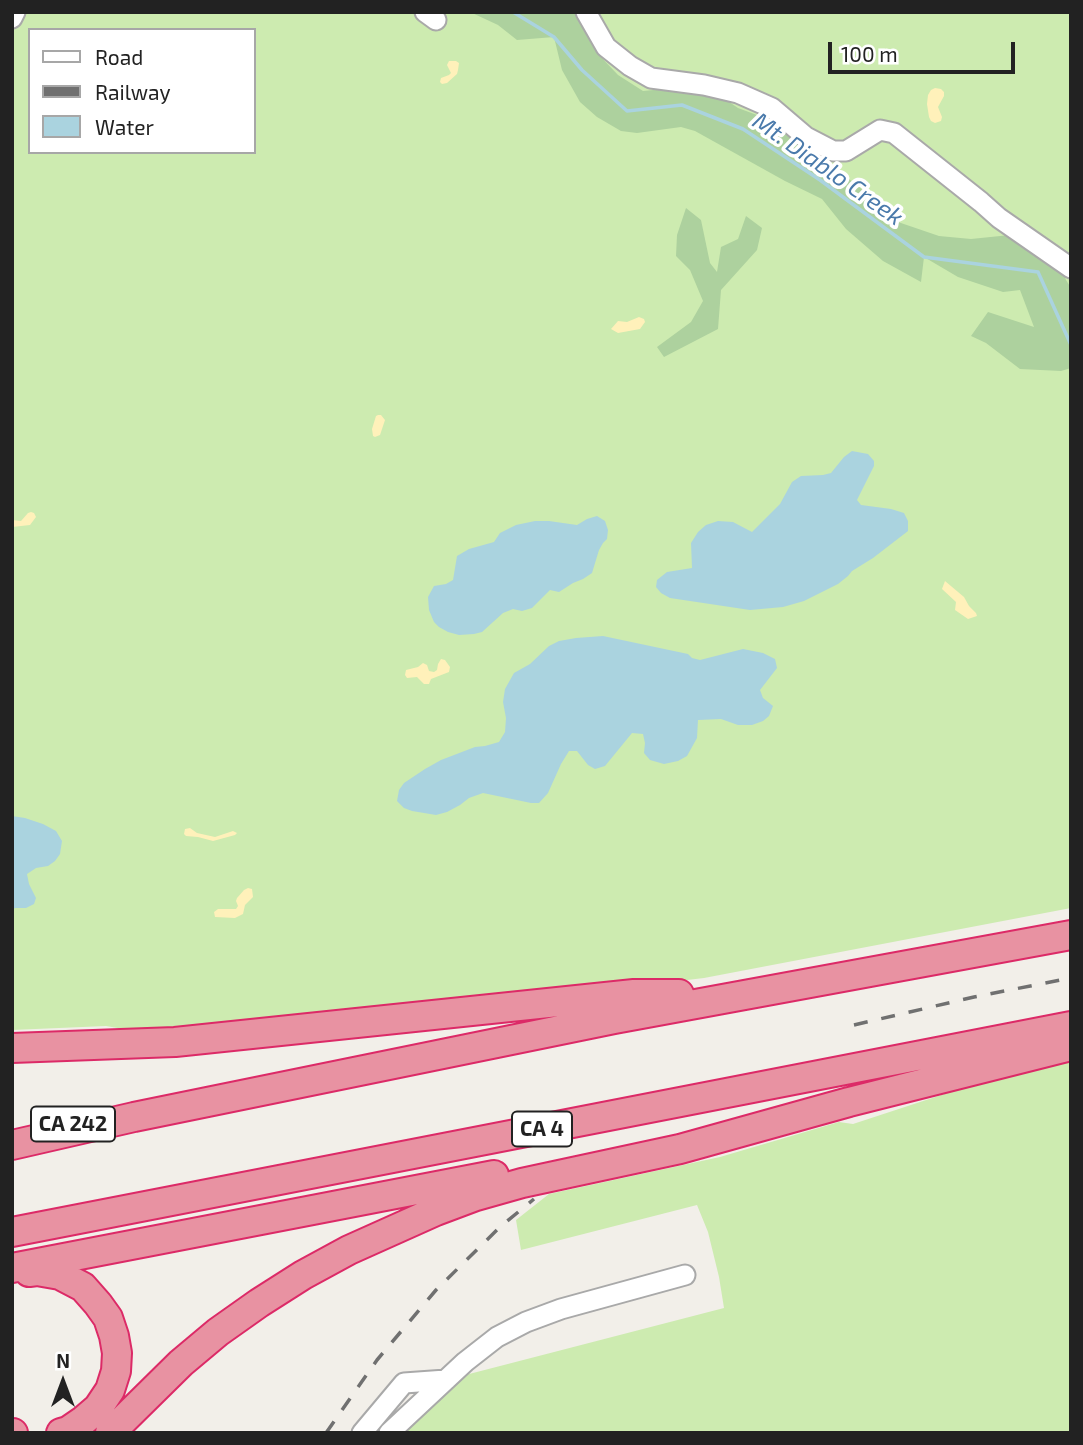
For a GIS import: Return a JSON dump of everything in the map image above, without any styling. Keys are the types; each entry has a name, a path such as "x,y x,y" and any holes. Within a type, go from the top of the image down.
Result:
{"highway":[{"path":"12,1145 134,1117 734,995 1071,934"},
{"path":"12,1048 175,1042 634,994 734,995"},
{"name":"CA 4","path":"12,1232 1071,1026"},
{"path":"110,1433 181,1363 218,1332 281,1289 349,1250 436,1211 510,1186 667,1152 849,1102 1071,1046"},
{"name":"CA 242","path":"12,1131 134,1117"},
{"path":"12,1268 567,1162 686,1145 736,1134"},
{"path":"12,1275 37,1271 72,1280 83,1287 98,1304 108,1318 114,1336 116,1371 110,1390 98,1408 68,1431 61,1433"}],"lane":[{"path":"12,18 15,12"},
{"path":"586,12 606,47 630,66 652,78 738,93 772,108 806,137 833,151 846,151 880,130 894,133 999,218 1071,268"},
{"path":"389,1433 465,1362 497,1337 561,1308 685,1275"},
{"path":"362,1433 404,1384 446,1380"}],"green space":[{"path":"12,12 1071,12 1071,908 704,978 141,1032 106,1026 12,1030"},
{"path":"470,12 594,12 604,34 597,53 618,75 643,91 704,85 738,108 765,118 857,185 898,222 939,236 971,239 1010,235 1054,244 1071,288 1071,368 1061,371 1020,369 986,343 971,336 988,312 1034,327 1020,290 1003,292 958,277 924,257 921,282 883,261 846,229 822,199 695,131 681,127 637,133 621,131 597,117 580,102 562,70 554,37 517,40 498,25"},
{"path":"686,208 701,220 710,263 717,272 721,247 738,239 746,216 762,228 757,250 721,290 718,329 664,357 657,347 691,322 703,301 690,270 676,256 677,235"},
{"path":"1071,1060 1071,1433 389,1433 446,1380 724,1308 708,1232 697,1205 521,1250 516,1220 549,1194 720,1157 839,1122 853,1124 981,1082"}],"sand":[{"path":"449,61 459,63 457,74 442,84 441,78 451,73 447,65"},
{"path":"935,88 941,89 944,96 938,107 941,121 935,123 929,117 927,104 928,95"},
{"path":"639,317 645,322 640,329 618,333 611,329 618,321 627,322"},
{"path":"378,415 385,420 380,435 375,437 372,429"},
{"path":"31,512 36,517 30,525 12,527 12,520 21,521"},
{"path":"945,581 964,597 977,616 968,619 955,610 956,602 942,589"},
{"path":"441,659 450,667 449,672 431,679 429,684 424,684 417,677 407,678 405,675 406,670 423,663 429,671 434,672"},
{"path":"190,828 197,833 215,837 233,831 237,833 213,841 186,836 185,829"},
{"path":"248,888 252,889 253,897 245,905 243,914 235,918 215,917 214,912 218,909 236,909 237,898"}],"water":[{"path":"852,451 868,454 874,461 857,500 861,505 904,513 908,521 908,531 838,584 804,601 783,607 750,610 670,598 656,587 657,580 667,572 692,568 691,543 706,525 718,521 733,522 752,532 780,504 792,482 801,476 831,473"},
{"path":"597,516 605,521 607,539 599,550 592,573 583,579 559,592 550,590 532,608 522,611 513,609 503,613 482,632 459,635 448,632 434,622 428,597 434,586 453,580 457,556 469,549 494,542 500,533 516,525 549,521 577,525"},
{"path":"603,636 688,654 700,660 743,649 763,653 775,659 777,668 760,690 763,698 773,706 769,716 752,725 738,725 721,719 698,720 697,738 687,756 664,764 650,760 644,753 643,734 632,733 605,766 595,769 588,765 577,751 569,751 548,793 539,803 483,793 436,815 412,811 397,801 399,790 404,783 425,769 475,747 499,742 505,732 505,689 514,673 559,641"},
{"path":"12,816 43,824 56,831 62,841 60,854 55,861 27,874 36,898 34,904 12,910"}],"waterway":[{"name":"Mt. Diablo Creek","path":"513,12 554,37 582,70 627,111 682,105 743,129 820,180 924,257 1038,272 1071,345"}],"railway":[{"path":"854,1025 1071,978"},
{"path":"326,1433 377,1360 436,1290 500,1227 534,1199"}]}
